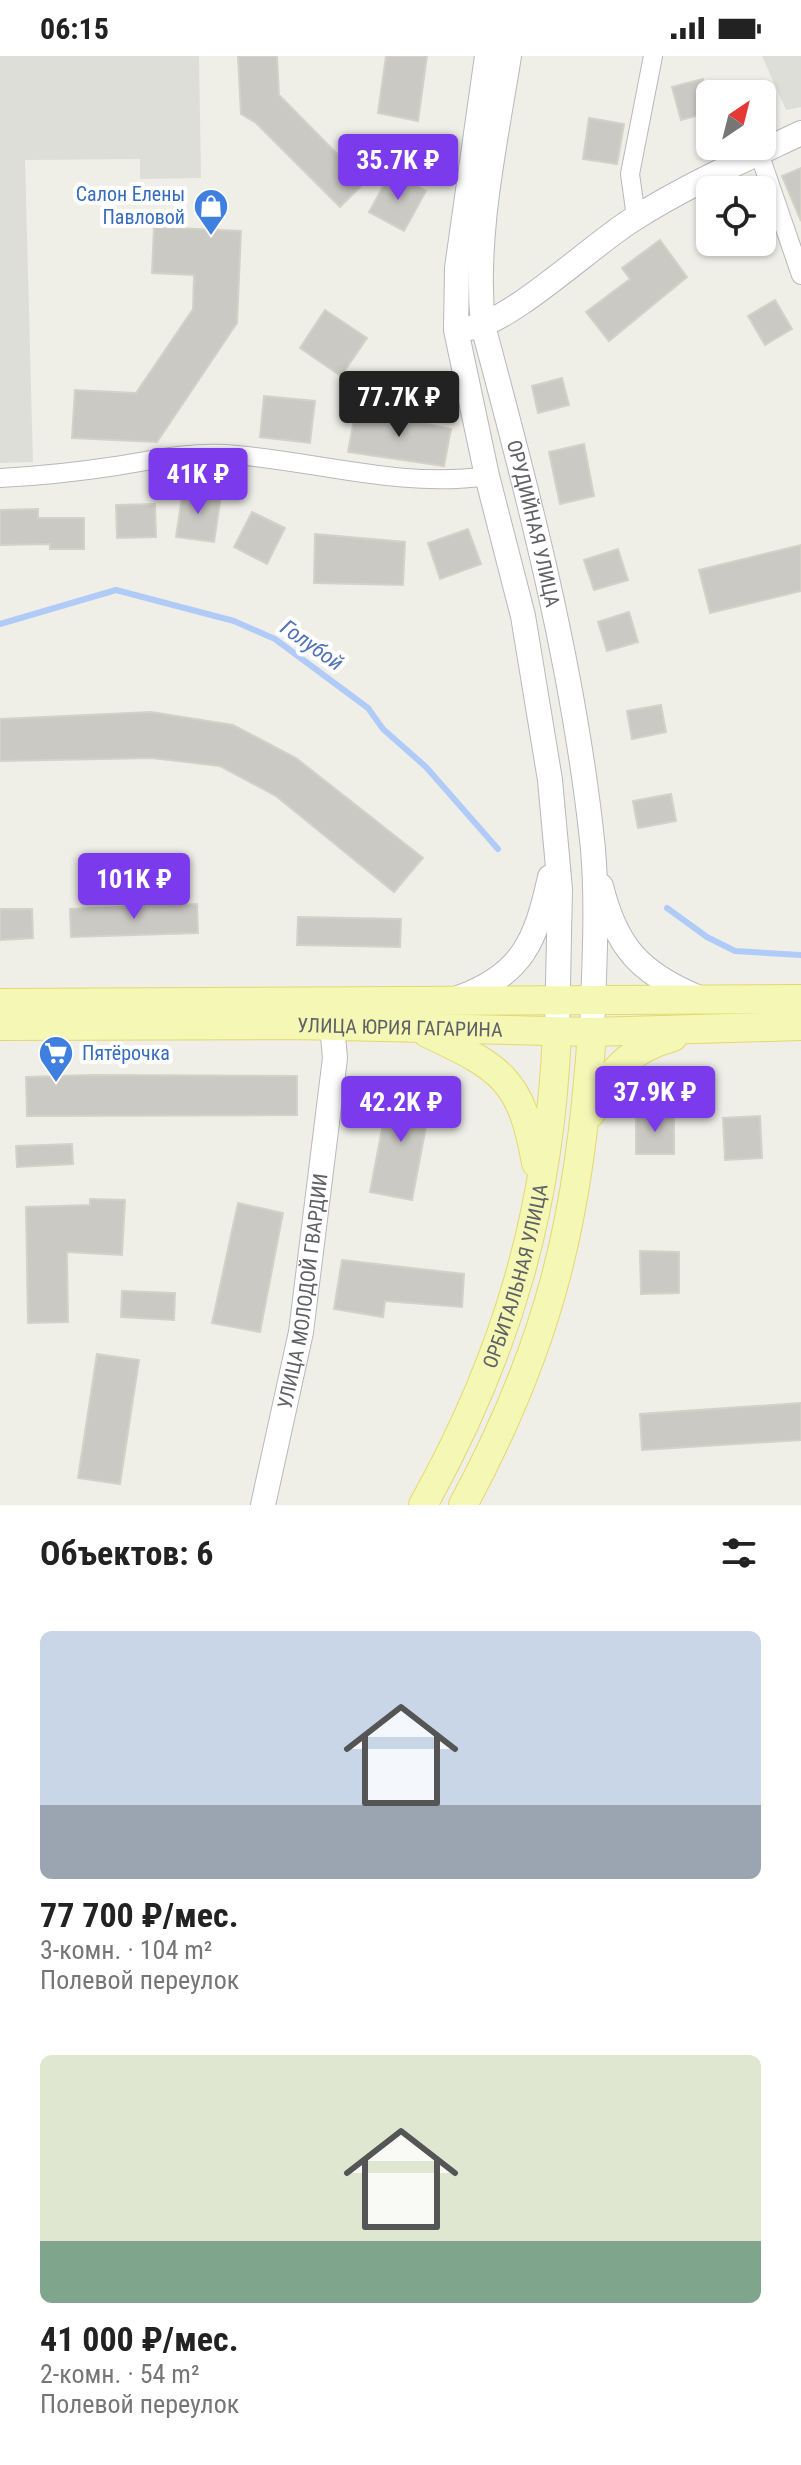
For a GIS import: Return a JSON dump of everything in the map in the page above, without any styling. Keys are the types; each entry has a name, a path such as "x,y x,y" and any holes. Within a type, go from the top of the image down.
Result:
{"main road":[{"name":"ОРУДИЙНАЯ УЛИЦА","path":"487,56 457,268 456,330 487,476 523,616 558,848 557,1032"},
{"name":"ОРУДИЙНАЯ УЛИЦА","path":"509,56 485,211 480,264 483,326 552,606 582,764 593,853 592,1032"},
{"path":"776,145 801,133"},
{"path":"456,330 483,326 636,217 746,160"},
{"path":"445,1003 493,983 513,967 529,947 539,926 558,848"},
{"path":"593,853 609,917 633,956 661,982 703,1000"},
{"name":"УЛИЦА ЮРИЯ ГАГАРИНА","path":"0,1003 801,999"},
{"name":"УЛИЦА ЮРИЯ ГАГАРИНА","path":"0,1026 332,1026 557,1032 801,1026"},
{"name":"УЛИЦА МОЛОДОЙ ГВАРДИИ","path":"263,1505 301,1332 335,1058 332,1026"},
{"path":"415,1028 472,1054 510,1084 530,1132 541,1194"},
{"path":"584,1133 613,1070 631,1054 654,1043 706,1029"},
{"name":"ОРБИТАЛЬНАЯ УЛИЦА","path":"423,1505 460,1436 491,1367 518,1288 541,1194 557,1032"},
{"name":"ОРБИТАЛЬНАЯ УЛИЦА","path":"463,1505 512,1408 550,1306 575,1200 592,1032"}],"street":[{"path":"636,217 630,174 653,56"},
{"path":"761,160 801,275"},
{"path":"0,478 56,475 182,454 226,454 392,477 461,480 487,476"}],"shaded area":[{"path":"0,56 199,56 201,178 140,179 140,159 25,160 33,462 0,463"},
{"path":"762,56 801,56 801,107 786,110 776,80 773,80"}],"building":[{"path":"238,56 277,56 279,95 365,182 340,207 256,123 241,114"},
{"path":"386,56 427,56 418,121 378,113"},
{"path":"696,81 696,116 681,120 672,87"},
{"path":"589,118 624,124 617,164 583,159"},
{"path":"801,168 801,221 782,176"},
{"path":"391,172 426,191 404,231 369,212"},
{"path":"154,227 241,231 237,323 157,442 72,438 75,390 136,393 193,309 194,275 152,273"},
{"path":"660,240 687,277 609,341 586,312 630,279 622,268"},
{"path":"775,300 792,329 765,345 748,316"},
{"path":"325,310 367,338 341,376 300,348"},
{"path":"562,378 569,405 538,413 532,386"},
{"path":"264,396 315,401 310,443 260,437"},
{"path":"356,409 451,429 444,466 348,452"},
{"path":"584,444 594,496 560,504 549,452"},
{"path":"183,490 221,496 214,542 176,537"},
{"path":"155,504 156,537 117,538 116,505"},
{"path":"38,509 38,518 84,518 84,549 50,549 50,544 0,545 0,510"},
{"path":"252,512 285,528 267,564 234,547"},
{"path":"468,529 481,564 440,579 428,543"},
{"path":"315,534 405,542 403,585 314,583"},
{"path":"801,545 801,591 710,613 699,570"},
{"path":"618,549 628,580 594,590 584,560"},
{"path":"629,612 638,642 607,651 598,622"},
{"path":"661,705 666,732 632,739 627,711"},
{"path":"151,712 233,725 296,758 423,858 394,892 276,796 220,766 152,758 0,761 0,719"},
{"path":"671,794 676,821 638,828 633,801"},
{"path":"197,904 198,933 71,937 70,909"},
{"path":"0,909 32,909 33,938 0,940"},
{"path":"298,917 401,919 400,947 297,945"},
{"path":"297,1076 297,1115 27,1116 26,1077"},
{"path":"390,1087 432,1095 412,1200 370,1192"},
{"path":"674,1114 674,1154 636,1154 636,1115"},
{"path":"760,1116 762,1158 725,1160 723,1118"},
{"path":"72,1144 73,1164 17,1167 16,1146"},
{"path":"90,1199 125,1200 122,1255 67,1252 68,1322 28,1323 26,1207 90,1205"},
{"path":"238,1203 283,1213 260,1332 212,1323"},
{"path":"640,1251 679,1252 679,1293 641,1294"},
{"path":"342,1260 464,1274 462,1307 385,1301 383,1317 334,1309"},
{"path":"122,1291 175,1293 174,1320 121,1317"},
{"path":"97,1354 139,1360 120,1484 78,1478"},
{"path":"801,1403 801,1440 642,1450 640,1414"}],"waterway":[{"name":"Голубой","path":"0,624 116,590 234,621 275,639 368,708 383,729 426,767 498,849"},
{"name":"Голубой","path":"667,908 707,937 735,951 801,955"}],"place":[{"name":"Салон Елены Павловой","path":"211,237"},
{"name":"Пятёрочка","path":"56,1084"}]}
